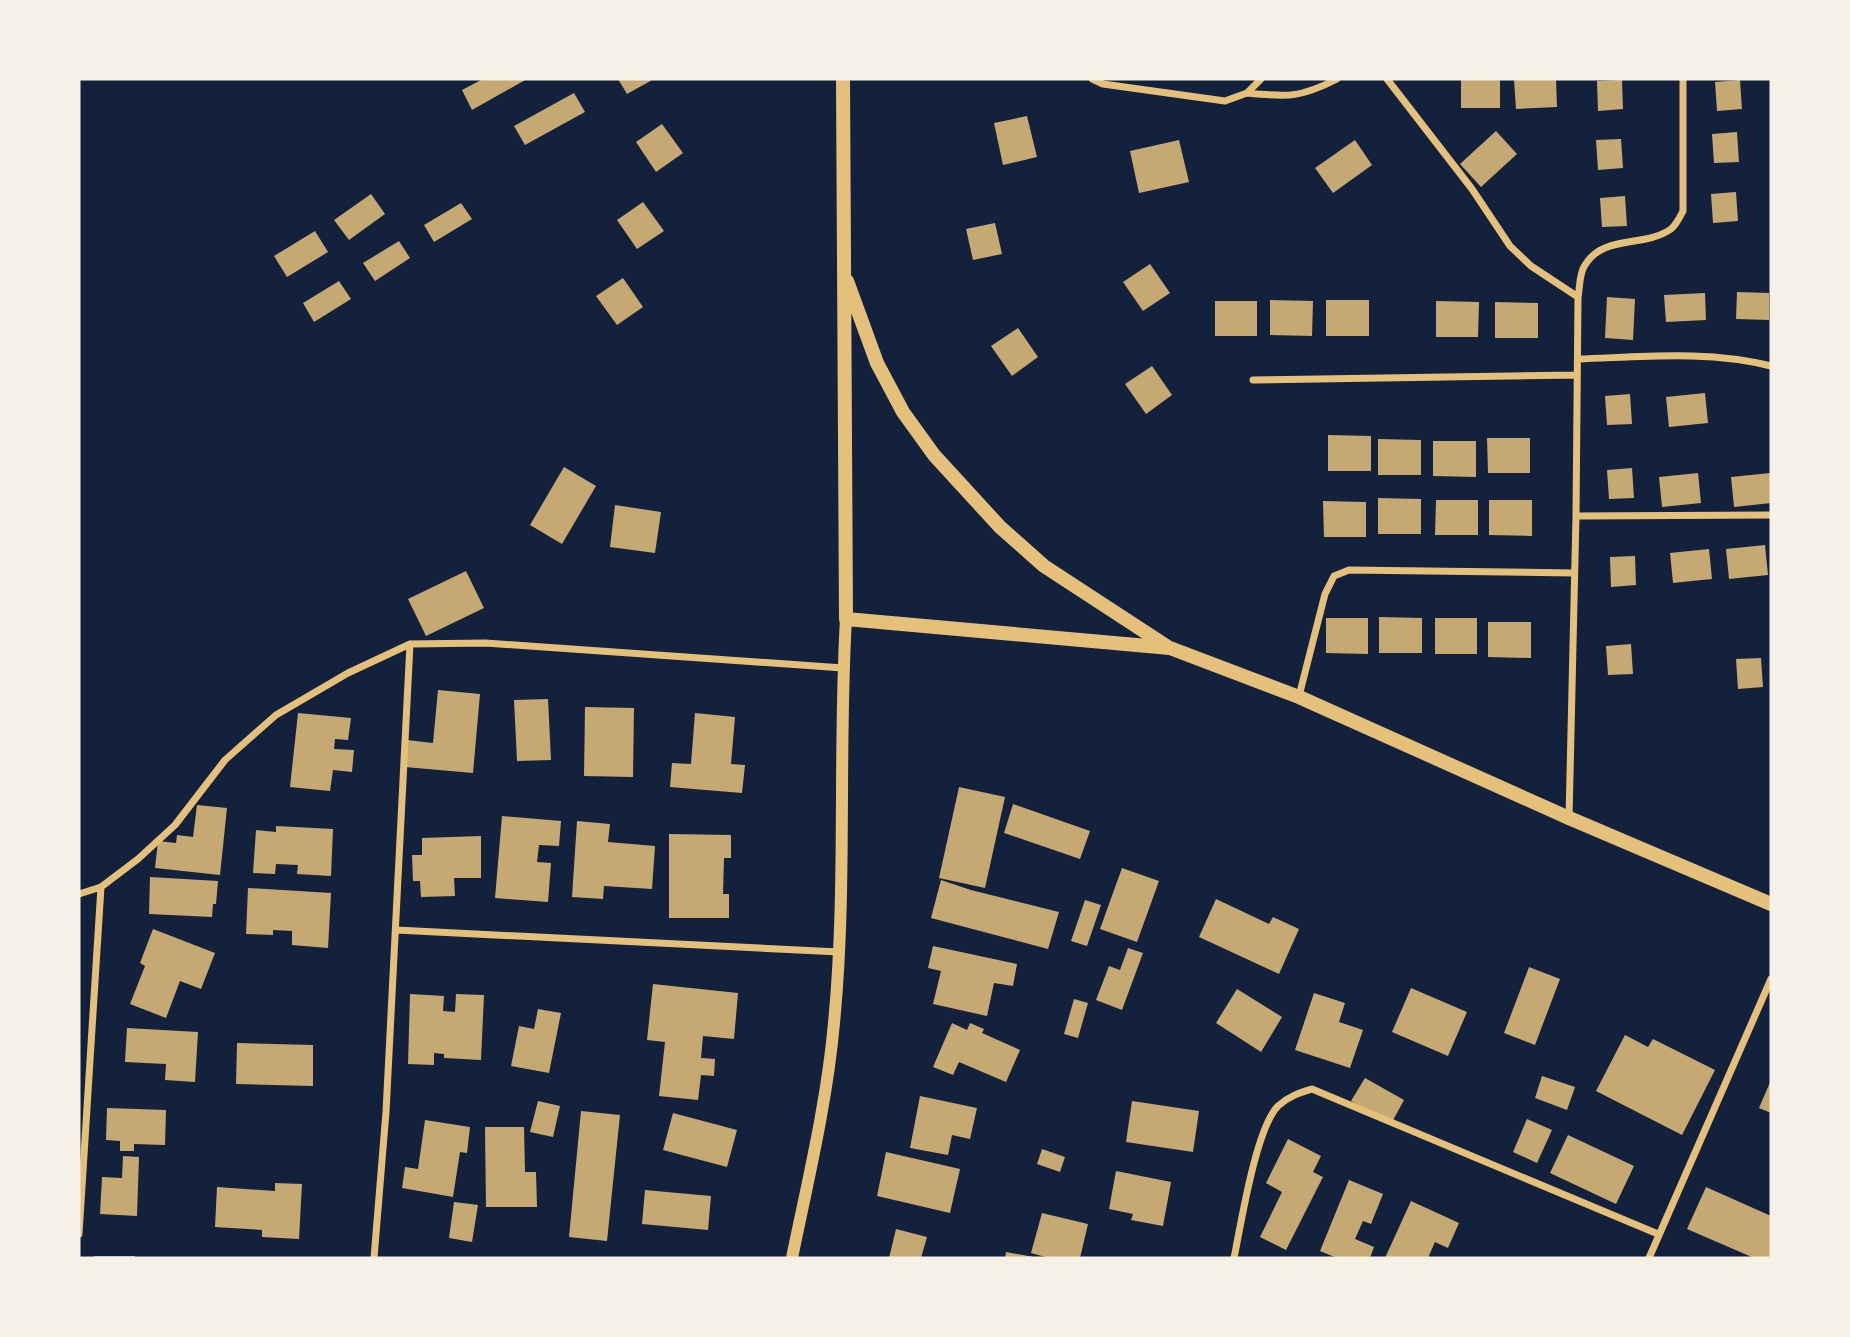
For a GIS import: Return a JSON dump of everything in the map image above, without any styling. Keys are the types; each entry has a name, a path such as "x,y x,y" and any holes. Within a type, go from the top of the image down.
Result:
{"main road":[{"path":"843,79 846,619 1170,648"},
{"path":"843,269 877,363 903,412 934,455 1000,527 1044,566 1170,648 1299,697 1569,818 1771,904"}],"street":[{"path":"1092,79 1103,84 1225,100 1247,93 1285,97 1315,91 1338,79"},
{"path":"1247,93 1261,79"},
{"path":"1387,79 1472,189 1510,246 1531,266 1578,297"},
{"path":"1569,818 1578,297 1583,266 1593,255 1608,245 1653,237 1673,228 1683,211 1683,79"},
{"path":"1578,359 1676,355 1739,358 1771,366"},
{"path":"1253,380 1576,375"},
{"path":"1576,516 1771,515"},
{"path":"1299,697 1325,594 1334,576 1349,570 1574,573"},
{"path":"792,1258 827,1089 839,952 846,619"},
{"path":"79,894 101,887 138,859 175,825 225,760 276,715 348,673 410,644 485,643 843,668"},
{"path":"374,1258 386,1112 410,644"},
{"path":"79,1234 101,887"},
{"path":"396,930 839,952"},
{"path":"1649,1258 1771,979"},
{"path":"1234,1258 1263,1129 1284,1101 1292,1095 1312,1089 1658,1234"}],"building":[{"path":"483,79 527,79 472,110 462,90"},
{"path":"618,79 654,79 627,94"},
{"path":"1461,79 1500,79 1500,108 1461,108"},
{"path":"1556,79 1557,107 1516,109 1514,80"},
{"path":"1622,80 1623,109 1598,111 1597,81"},
{"path":"1740,80 1742,109 1717,111 1715,82"},
{"path":"574,93 585,112 525,145 514,126"},
{"path":"1027,116 1037,157 1003,165 994,123"},
{"path":"662,124 683,153 656,172 636,142"},
{"path":"1496,131 1517,154 1481,187 1460,164"},
{"path":"1737,132 1739,162 1714,163 1712,134"},
{"path":"1621,139 1623,168 1598,170 1596,140"},
{"path":"1179,140 1189,182 1139,193 1130,151"},
{"path":"1355,140 1372,165 1333,193 1315,168"},
{"path":"1736,192 1738,221 1713,223 1711,194"},
{"path":"371,194 385,214 349,240 334,220"},
{"path":"1625,196 1627,226 1602,227 1600,198"},
{"path":"643,202 664,231 637,249 617,220"},
{"path":"461,203 472,219 434,242 424,225"},
{"path":"995,223 1002,254 973,260 966,229"},
{"path":"315,231 328,252 287,277 274,256"},
{"path":"399,241 410,258 375,281 363,263"},
{"path":"1150,264 1170,293 1143,311 1123,282"},
{"path":"623,278 643,307 617,325 596,296"},
{"path":"339,281 351,299 314,322 303,303"},
{"path":"1737,292 1769,293 1769,320 1736,319"},
{"path":"1705,293 1706,320 1666,322 1664,295"},
{"path":"1607,297 1635,299 1633,340 1605,338"},
{"path":"1270,300 1313,301 1312,336 1270,335"},
{"path":"1326,300 1369,300 1369,336 1326,336"},
{"path":"1215,301 1257,301 1257,336 1215,336"},
{"path":"1436,301 1479,302 1478,337 1436,337"},
{"path":"1495,302 1538,303 1538,338 1495,338"},
{"path":"1018,328 1038,357 1012,376 991,346"},
{"path":"1152,366 1172,395 1146,414 1125,384"},
{"path":"1705,393 1708,423 1669,427 1666,397"},
{"path":"1630,394 1632,424 1607,425 1605,396"},
{"path":"1328,435 1371,436 1371,471 1328,471"},
{"path":"1487,438 1530,438 1530,473 1488,473"},
{"path":"1378,439 1421,440 1421,475 1378,475"},
{"path":"1433,441 1476,441 1476,477 1433,476"},
{"path":"564,467 596,486 562,544 530,525"},
{"path":"1632,468 1634,498 1609,499 1607,470"},
{"path":"1698,473 1701,503 1662,507 1659,477"},
{"path":"1770,473 1771,503 1734,507 1731,477"},
{"path":"1378,498 1421,499 1421,534 1378,534"},
{"path":"1436,500 1478,500 1478,535 1435,535"},
{"path":"1489,500 1532,500 1532,536 1489,535"},
{"path":"1323,501 1366,502 1366,537 1324,537"},
{"path":"615,505 661,512 655,553 610,547"},
{"path":"1765,545 1768,575 1729,579 1726,549"},
{"path":"1709,549 1712,579 1673,583 1670,553"},
{"path":"1635,556 1636,585 1611,587 1610,557"},
{"path":"466,571 484,608 426,636 408,599"},
{"path":"1379,617 1422,618 1422,653 1379,653"},
{"path":"1326,618 1368,618 1368,654 1326,653"},
{"path":"1435,618 1477,618 1477,654 1435,654"},
{"path":"1488,622 1531,622 1531,658 1488,657"},
{"path":"1631,644 1633,674 1608,675 1606,646"},
{"path":"1761,658 1763,687 1738,689 1736,659"},
{"path":"438,690 480,694 473,773 405,767 407,740 433,743"},
{"path":"548,699 551,760 517,761 514,700"},
{"path":"585,707 634,708 633,777 584,776"},
{"path":"298,713 351,718 348,740 335,739 334,749 354,750 352,772 333,770 330,791 290,787"},
{"path":"695,713 735,717 731,764 745,765 742,793 670,787 672,763 691,764"},
{"path":"959,787 1005,797 985,888 939,878"},
{"path":"1013,804 1090,831 1080,859 1004,833"},
{"path":"197,805 227,808 220,875 155,868 158,841 176,843 177,835 193,837"},
{"path":"502,816 561,821 559,846 539,845 537,862 551,863 548,902 495,898"},
{"path":"577,821 610,824 608,842 655,846 652,889 604,886 603,899 572,897"},
{"path":"276,826 333,829 331,876 297,874 298,865 276,864 275,874 253,873 256,830 276,832"},
{"path":"669,834 731,835 731,858 724,858 723,894 729,894 729,918 669,918"},
{"path":"481,836 481,878 454,878 455,896 421,897 420,881 413,881 412,855 422,855 422,838"},
{"path":"1122,868 1159,881 1137,942 1100,929"},
{"path":"150,877 218,881 212,917 149,914"},
{"path":"941,880 1059,912 1048,949 931,918"},
{"path":"248,888 331,893 328,948 292,945 292,931 273,930 273,935 246,934"},
{"path":"1216,899 1269,924 1273,917 1299,929 1279,974 1199,937"},
{"path":"1085,900 1101,905 1087,946 1071,941"},
{"path":"153,929 215,953 201,989 180,981 166,1018 130,1004 145,966 140,963"},
{"path":"933,946 1017,964 1013,986 994,983 987,1016 933,1004 941,971 928,968"},
{"path":"1128,948 1143,953 1122,1010 1096,1000 1109,966 1120,970"},
{"path":"1529,967 1560,979 1535,1045 1504,1033"},
{"path":"653,984 738,993 734,1039 703,1036 701,1058 715,1059 714,1076 701,1075 698,1100 659,1096 665,1042 647,1040"},
{"path":"1411,988 1467,1012 1448,1056 1392,1032"},
{"path":"1237,989 1282,1017 1261,1052 1216,1023"},
{"path":"1314,993 1345,1003 1339,1022 1363,1030 1350,1068 1295,1050"},
{"path":"410,994 444,996 443,1011 455,1012 456,994 484,995 481,1060 444,1058 444,1054 434,1053 434,1065 408,1064"},
{"path":"1074,999 1088,1003 1078,1038 1064,1034"},
{"path":"538,1009 561,1013 549,1073 511,1066 519,1026 534,1029"},
{"path":"952,1023 967,1030 970,1023 984,1029 982,1033 1020,1050 1006,1082 959,1062 953,1075 933,1067"},
{"path":"127,1028 198,1032 195,1082 165,1080 166,1064 125,1062"},
{"path":"1625,1035 1648,1047 1653,1039 1715,1070 1682,1135 1596,1091"},
{"path":"237,1043 313,1045 313,1086 236,1084"},
{"path":"1542,1076 1575,1087 1567,1110 1535,1098"},
{"path":"1365,1078 1404,1100 1391,1124 1351,1101"},
{"path":"1771,1080 1771,1113 1759,1108"},
{"path":"920,1096 977,1108 970,1139 952,1135 948,1155 910,1148"},
{"path":"538,1101 560,1106 553,1137 530,1132"},
{"path":"1132,1101 1199,1111 1193,1152 1126,1142"},
{"path":"107,1108 166,1110 165,1145 134,1144 134,1151 120,1151 120,1141 106,1140"},
{"path":"581,1111 620,1115 607,1241 569,1237"},
{"path":"673,1113 737,1130 727,1167 663,1150"},
{"path":"1527,1119 1552,1130 1537,1163 1513,1152"},
{"path":"425,1120 470,1127 467,1153 460,1152 453,1197 402,1188 405,1167 418,1169"},
{"path":"485,1127 524,1127 525,1172 536,1172 537,1207 486,1207"},
{"path":"1568,1135 1634,1166 1616,1204 1550,1173"},
{"path":"1288,1139 1321,1156 1313,1172 1323,1177 1286,1250 1260,1237 1282,1192 1266,1183"},
{"path":"1042,1149 1065,1157 1060,1172 1037,1164"},
{"path":"886,1152 960,1169 950,1213 877,1196"},
{"path":"123,1156 139,1157 137,1216 100,1214 102,1177 122,1178"},
{"path":"1116,1171 1171,1182 1163,1226 1131,1220 1133,1214 1109,1209"},
{"path":"1349,1180 1383,1194 1371,1224 1363,1221 1355,1239 1374,1247 1370,1258 1337,1258 1320,1251"},
{"path":"275,1183 302,1184 299,1239 262,1237 262,1230 215,1227 217,1187 275,1191"},
{"path":"1706,1187 1771,1216 1771,1258 1754,1258 1687,1229"},
{"path":"645,1190 711,1196 708,1230 642,1224"},
{"path":"1411,1201 1459,1223 1448,1248 1435,1242 1428,1258 1385,1258"},
{"path":"454,1202 478,1205 472,1242 449,1238"},
{"path":"1042,1213 1088,1224 1080,1258 1049,1258 1031,1253"},
{"path":"896,1229 927,1237 921,1258 889,1258"},
{"path":"1006,1252 1034,1257 1034,1258 1005,1258"},
{"path":"135,1256 135,1258 94,1258"}]}
